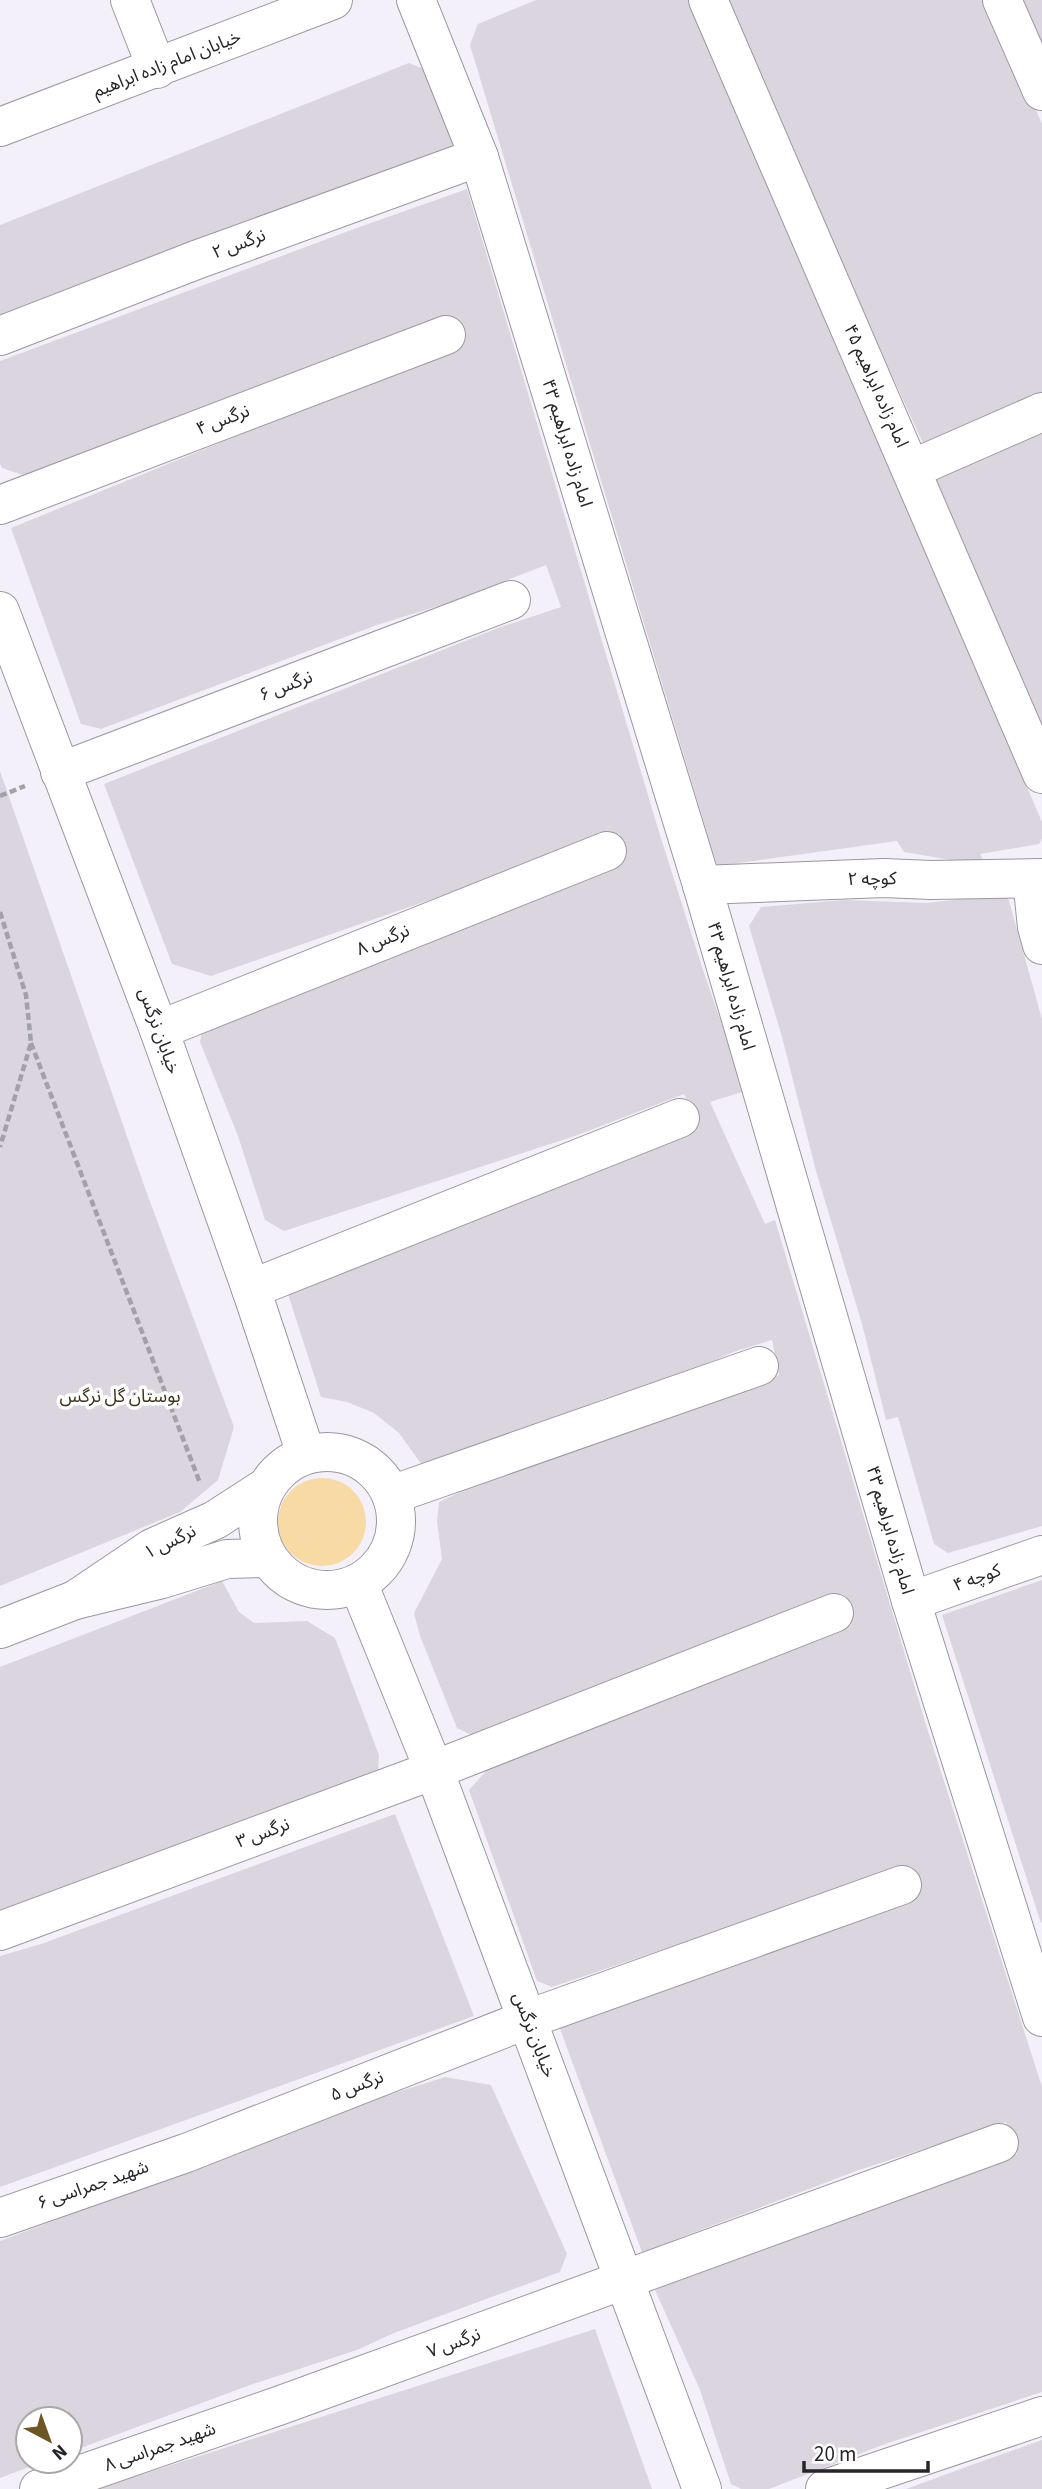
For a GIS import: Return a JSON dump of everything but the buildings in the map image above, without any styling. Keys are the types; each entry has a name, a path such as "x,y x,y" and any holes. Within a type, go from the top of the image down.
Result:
{"street":[{"path":"130,0 157,69"},
{"name":"خیابان امام زاده ابراهیم","path":"0,127 333,0"},
{"name":"امام زاده ابراهیم ۴۳","path":"416,0 479,157 702,885 911,1601 1036,1975 1042,2017"},
{"name":"امام زاده ابراهیم ۴۵","path":"708,0 1042,774"},
{"path":"1002,0 1042,91"},
{"name":"نرگس ۲","path":"0,336 196,260 479,157"},
{"name":"نرگس ۴","path":"0,506 446,335"},
{"path":"912,469 1042,412"},
{"name":"نرگس ۶","path":"61,772 511,600"},
{"name":"خیابان نرگس","path":"0,611 159,1030 306,1454"},
{"name":"نرگس ۸","path":"159,1030 607,851"},
{"name":"کوچه ۲","path":"702,885 884,878 1037,879"},
{"path":"1037,879 1037,927 1042,945"},
{"path":"251,1289 680,1118"},
{"path":"391,1495 759,1366"},
{"path":"326,1451 347,1454 366,1463 381,1478 391,1495 396,1512 392,1545 378,1567 358,1583 338,1590 317,1591 298,1585 280,1574 267,1558 257,1535 257,1510 265,1487 283,1467 306,1454 326,1451"},
{"name":"نرگس ۱","path":"75,1600 152,1548 215,1520 265,1487"},
{"name":"کوچه ۴","path":"911,1601 1042,1555"},
{"name":"نرگس ۱","path":"0,1629 75,1600 162,1579 227,1559 267,1558"},
{"name":"خیابان نرگس","path":"358,1583 434,1770 702,2489"},
{"name":"نرگس ۳","path":"0,1931 434,1770 834,1613"},
{"name":"نرگس ۵","path":"186,2153 528,2019 902,1885"},
{"name":"نرگس ۷","path":"281,2405 999,2143"},
{"name":"شهید جمراسی ۶","path":"0,2218 186,2153"},
{"name":"شهید جمراسی ۸","path":"39,2489 281,2405"},
{"path":"825,2489 1042,2416"}],"path":[{"path":"0,912 26,995 31,1043 202,1489"},
{"path":"0,1147 31,1043"}],"shaded area":[{"path":"322,1478 339,1482 353,1491 362,1505 366,1522 362,1539 353,1553 339,1562 322,1566 305,1562 291,1553 282,1539 278,1522 282,1505 291,1491 305,1482"}],"park label":[{"name":"بوستان گل نرگس","path":"120,1396"}]}
